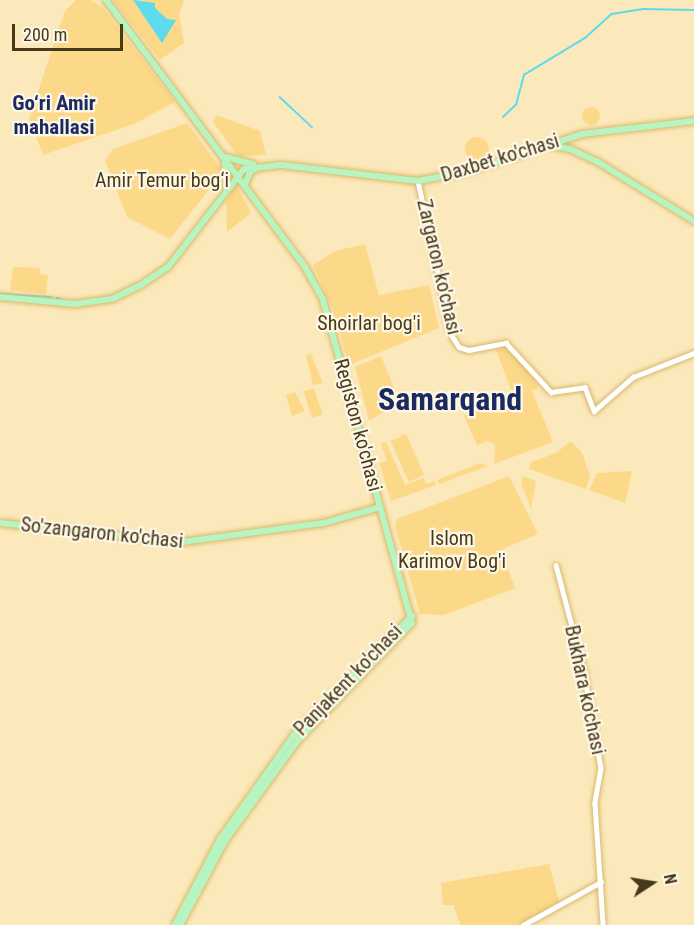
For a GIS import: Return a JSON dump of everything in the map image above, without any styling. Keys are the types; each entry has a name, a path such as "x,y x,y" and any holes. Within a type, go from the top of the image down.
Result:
{"main road":[{"name":"Registon ko'chasi","path":"100,0 113,12"},
{"name":"Registon ko'chasi","path":"106,0 245,184 305,267 323,300 412,616"},
{"name":"Daxbet ko'chasi","path":"237,175 244,169 263,165 418,181 469,171 584,134 694,121"},
{"path":"545,145 570,149 598,162 694,221"},
{"path":"224,156 239,163 263,165"},
{"path":"224,156 229,175 225,189"},
{"path":"245,184 250,172 263,165"},
{"path":"0,297 70,304 125,294 168,267 237,175"},
{"name":"So'zangaron ko'chasi","path":"0,523 76,529 125,538 194,542 330,522 380,507"},
{"name":"Panjakent ko'chasi","path":"175,925 220,839 294,735 412,616"},
{"name":"Panjakent ko'chasi","path":"180,925 225,842 299,739 402,635 412,623 412,616"}],"street":[{"name":"Zargaron ko'chasi","path":"418,181 438,276 458,346 466,350 505,343 550,392 585,387 594,411 633,377 694,353"},
{"name":"Bukhara ko'chasi","path":"556,565 584,672 601,768 595,803 603,925"},
{"path":"523,925 601,882"}],"green space":[{"path":"76,0 91,0 103,8 175,102 134,124 43,155 29,118 65,11"},
{"path":"113,0 184,0 179,14 184,43 160,60"},
{"path":"591,107 597,110 600,116 597,122 591,125 585,122 582,116 585,110"},
{"path":"216,115 260,131 266,155 238,156 213,122"},
{"name":"Amir Temur bog‘i","path":"187,123 223,172 170,239 127,217 105,160 113,149"},
{"path":"477,137 486,140 489,149 486,158 477,161 468,158 465,149 468,140"},
{"path":"236,185 251,213 227,232 226,202"},
{"name":"Shoirlar bog'i","path":"365,244 379,295 429,285 439,328 349,365 333,309 313,265 335,251"},
{"path":"13,267 40,268 40,274 48,275 46,294 10,290"},
{"path":"505,346 535,377 538,388 532,391 553,442 494,464 495,445 487,441 477,445 464,416 513,395 496,350"},
{"path":"311,354 323,383 313,385 306,355"},
{"path":"381,356 400,402 369,421 355,367"},
{"path":"314,388 323,415 312,418 304,391"},
{"path":"295,392 305,411 292,416 286,395"},
{"path":"406,434 424,475 409,482 390,441"},
{"path":"571,441 582,453 590,476 586,489 529,469 531,462 556,453"},
{"path":"386,442 405,485 424,478 426,484 435,481 436,485 391,501 379,463 387,461 381,444"},
{"path":"480,463 488,466 439,484 437,480"},
{"path":"632,471 625,503 589,490 597,473"},
{"name":"Islom Karimov Bog'i","path":"509,476 538,534 501,550 515,588 444,615 420,614 395,526 397,519"},
{"path":"523,476 536,481 531,508 521,484"},
{"path":"549,864 559,901 520,925 461,925 453,905 443,905 441,883"}],"water":[{"path":"133,0 155,3 155,8 167,19 176,20 162,43"}],"waterway":[{"path":"503,117 516,105 524,75 585,38 612,14 643,9 694,10"},
{"path":"280,97 312,127"},
{"path":"1,294 51,297"}],"district":[{"name":"Go‘ri Amir mahallasi","path":"54,115"},
{"name":"Samarqand","path":"450,399"}]}
